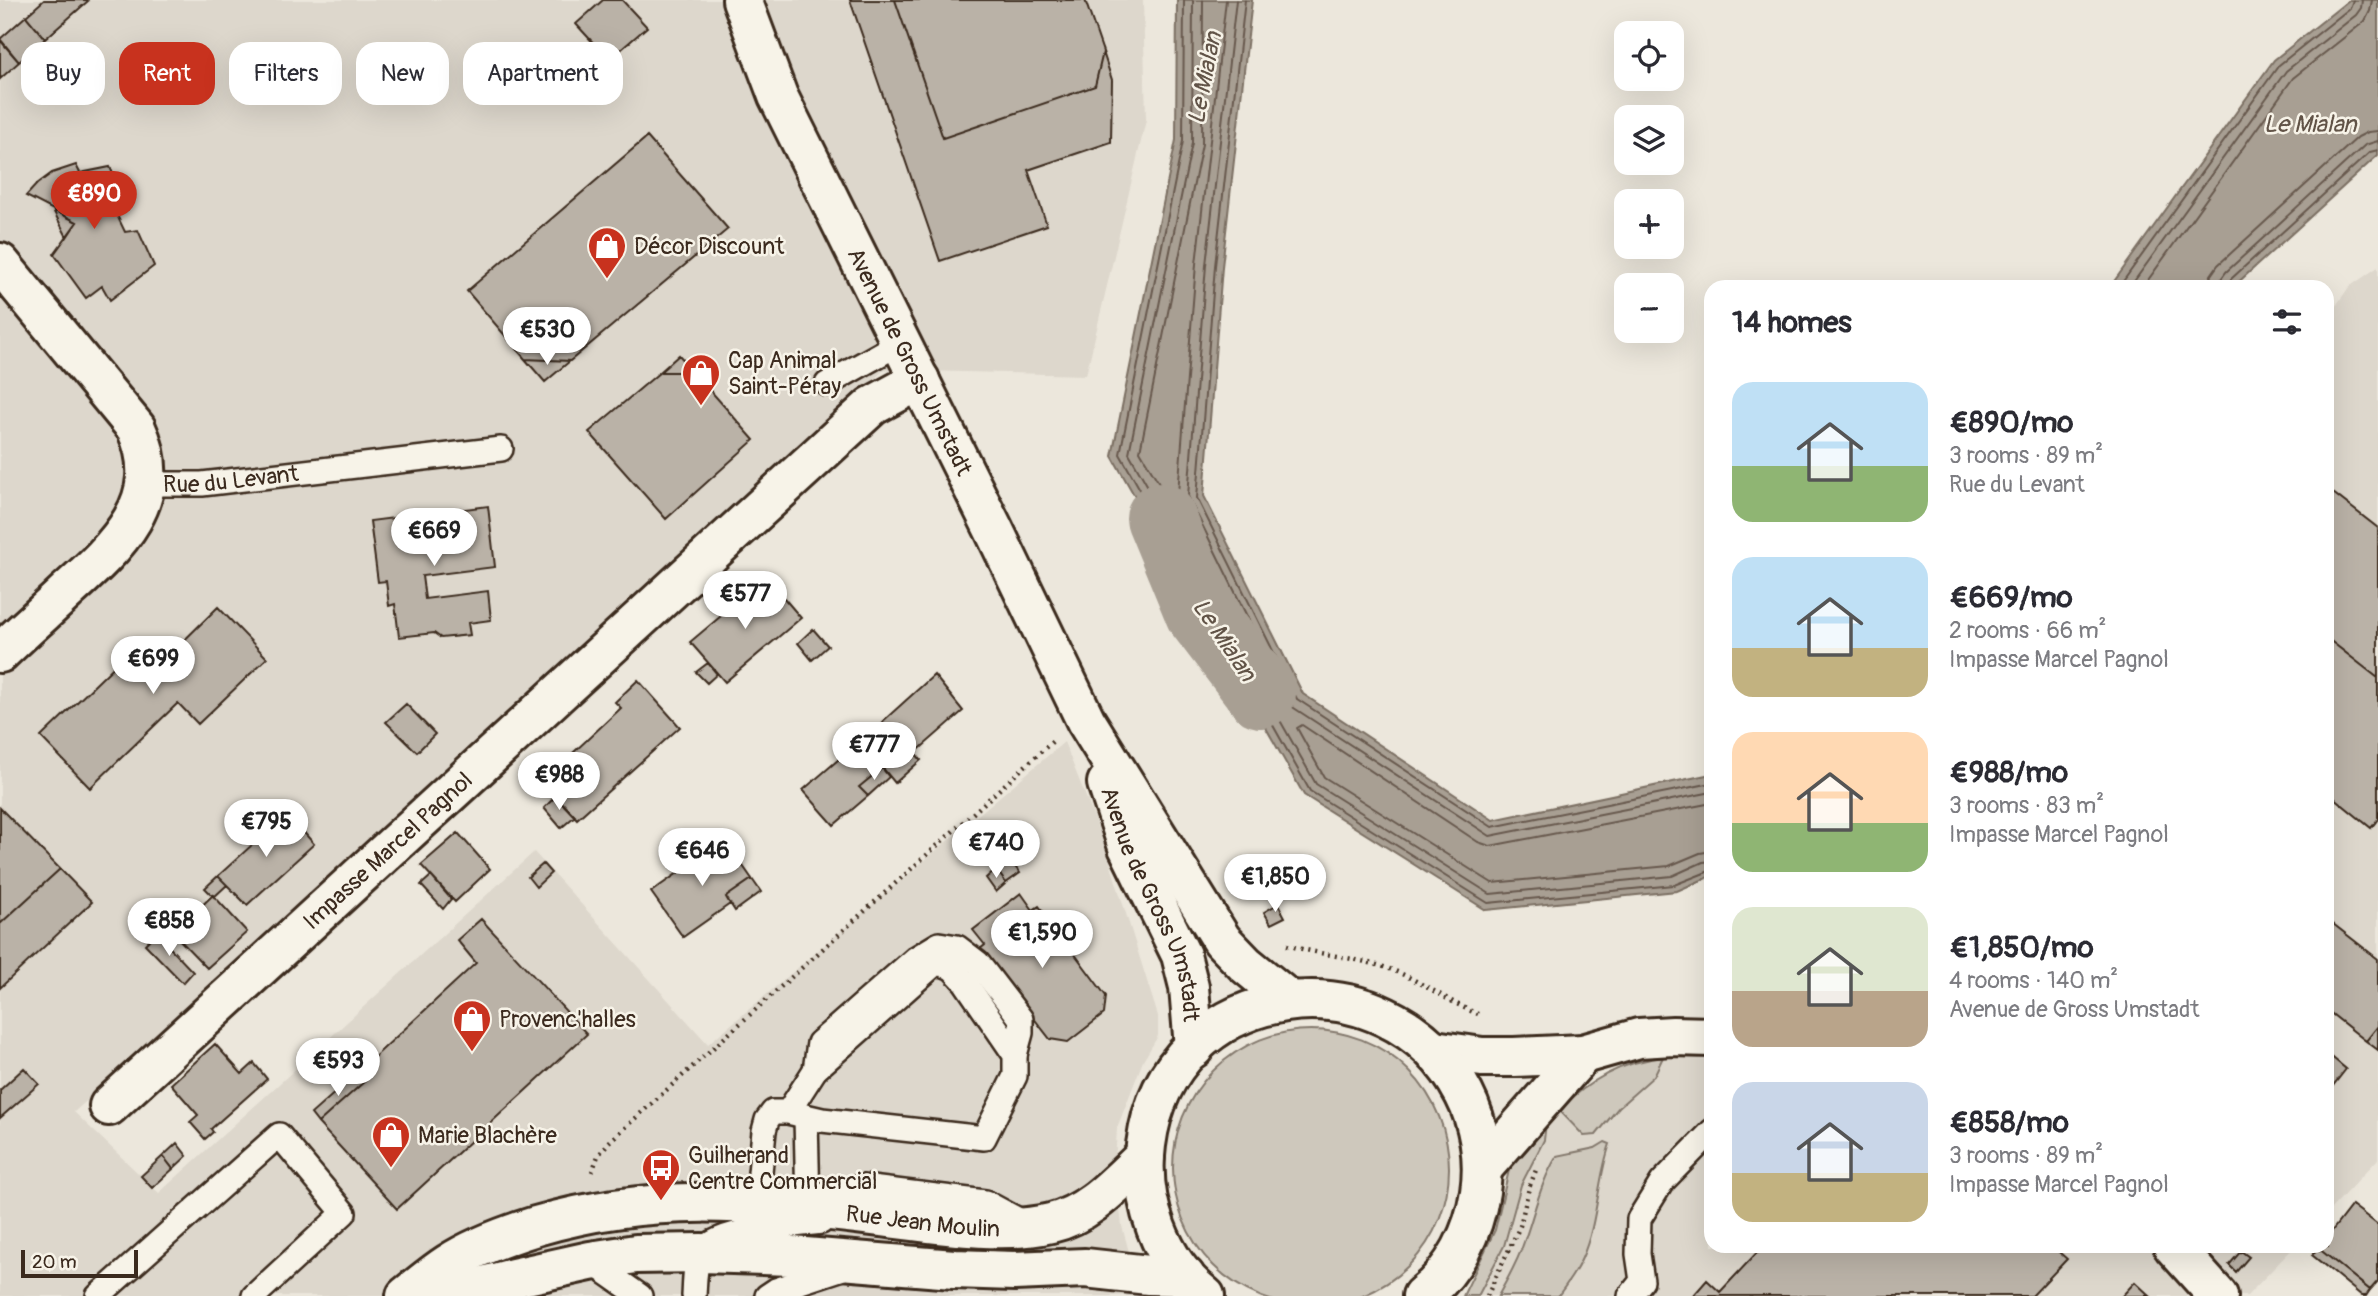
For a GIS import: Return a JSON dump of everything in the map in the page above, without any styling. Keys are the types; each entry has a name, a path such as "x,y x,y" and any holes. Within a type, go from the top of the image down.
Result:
{"street":[{"name":"Avenue de Gross Umstadt","path":"743,0 778,96 920,380 1071,729 1181,955 1189,987 1194,1048"},
{"name":"Rue du Levant","path":"0,264 136,428 144,444 147,484"},
{"name":"Impasse Marcel Pagnol","path":"109,1106 872,406 920,380"},
{"path":"0,653 118,541 135,516 147,484"},
{"name":"Avenue de Gross Umstadt","path":"1071,729 1222,940 1245,964 1289,1000"},
{"path":"1195,1286 1173,1261 1156,1228 1146,1193 1145,1156 1152,1116 1159,1098 1180,1063 1194,1048 1237,1016 1289,1000 1321,999 1372,1010 1410,1030 1434,1050 1454,1076 1470,1105 1479,1136 1482,1169 1474,1218 1461,1249 1435,1290"},
{"path":"1434,1050 1482,1057 1583,1054 1639,1038 1673,1035 1704,1037"},
{"path":"1482,1169 1583,1054"},
{"name":"Rue Jean Moulin","path":"406,1296 449,1263 501,1238 572,1216 661,1202 786,1204 980,1228 1052,1223 1075,1214 1100,1199 1145,1156"},
{"name":"Rue Jean Moulin","path":"446,1296 590,1261 636,1254 701,1253 864,1261 954,1269 1085,1269 1149,1275 1195,1286"},
{"path":"2179,1253 2218,1296"}],"lane":[{"path":"827,384 900,343"},
{"name":"Rue du Levant","path":"147,484 202,484 501,449"},
{"path":"786,1204 764,1131 766,1120 789,1114 984,1138 1015,1076 1015,1055 965,982 952,968 937,962 815,1070 789,1114 786,1204"},
{"path":"98,1296 279,1135 344,1213 254,1296"},
{"path":"1636,1288 1639,1219 1662,1182 1704,1139"},
{"path":"786,1204 862,1187 985,1202 1029,1226"},
{"path":"694,1296 695,1273 701,1253 711,1242 726,1236 869,1215"},
{"path":"590,1261 640,1296"},
{"path":"767,1296 776,1290 864,1261"}],"path":[{"path":"589,1180 598,1156 609,1142 1071,729"}],"shaded area":[{"path":"0,0 1143,0 1146,120 1086,375 884,370 451,777 74,1112 159,1193 534,852 708,1044 1064,742 1102,837 1158,1016 1158,1036 1143,1061 1117,1128 1115,1164 1122,1226 1129,1252 1152,1296 0,1296"},
{"path":"2378,267 2378,1159 2334,1206 2334,308 2349,287"},
{"path":"1297,1031 1325,1031 1351,1036 1376,1046 1399,1061 1418,1080 1433,1103 1443,1128 1448,1154 1448,1182 1443,1208 1426,1245 1399,1275 1361,1297 1261,1297 1234,1283 1213,1266 1196,1245 1183,1221 1174,1182 1174,1154 1179,1128 1189,1103 1204,1080 1223,1061 1246,1046 1271,1036"},
{"path":"1671,1056 1704,1056 1704,1253 2288,1253 2247,1296 1464,1296 1482,1267 1533,1139 1574,1099 1629,1065"},
{"path":"1663,1057 1654,1076 1619,1107 1596,1135 1584,1136 1559,1110 1594,1081 1607,1074 1633,1063"},
{"path":"1546,1123 1544,1140 1521,1185 1504,1246 1478,1296 1463,1296 1495,1230 1509,1170"},
{"path":"1605,1142 1610,1144 1591,1230 1582,1258 1568,1282 1558,1296 1498,1296 1519,1256 1542,1187 1557,1156 1595,1148"}],"water":[{"name":"Le Mialan","path":"1177,0 1252,0 1222,267 1204,496 1303,694 1493,820 1704,775 1704,879 1677,891 1486,910 1304,795 1112,456 1176,140"},
{"name":"Le Mialan","path":"2349,0 2378,0 2378,155 2241,280 2115,280 2274,60"}],"building":[{"path":"44,0 88,1 45,39 26,16"},
{"path":"603,0 622,0 647,27 623,48 623,42 592,42 576,24"},
{"path":"850,0 895,0 943,138 1095,86 1103,52 1112,80 1111,142 1028,170 1047,225 940,261"},
{"path":"895,0 1085,0 1103,52 1095,86 943,138"},
{"path":"26,16 45,39 42,42 21,42 19,62 0,39"},
{"path":"0,40 19,62 0,79"},
{"path":"647,137 728,229 570,361 525,359 467,291"},
{"path":"76,165 80,173 110,167 123,196 113,207 125,232 138,230 154,266 110,300 102,286 86,298 54,254 77,222 26,196 52,173"},
{"path":"53,210 77,222 67,237"},
{"path":"679,355 694,372 660,372"},
{"path":"525,359 570,361 545,382"},
{"path":"660,372 694,372 754,440 666,519 589,432"},
{"path":"2334,494 2378,528 2378,678 2334,644"},
{"path":"488,506 495,567 422,576 425,599 488,591 491,620 468,623 470,635 441,638 434,633 399,637 395,604 389,606 386,581 378,582 370,521"},
{"path":"772,584 801,618 725,682 690,642 752,590 757,597"},
{"path":"218,607 267,658 198,724 178,703 90,788 41,737 129,652 150,674"},
{"path":"813,629 828,646 812,660 798,643"},
{"path":"2334,644 2378,678 2378,819 2371,828 2334,798"},
{"path":"708,663 717,674 707,683 696,672"},
{"path":"934,675 963,711 915,753 921,760 895,783 872,755 895,736 882,722"},
{"path":"638,680 680,727 577,819 542,782 621,708 615,702"},
{"path":"406,704 435,734 417,752 386,722"},
{"path":"860,741 882,768 859,787 868,796 834,825 803,790"},
{"path":"882,768 889,777 868,796 859,787"},
{"path":"556,796 575,816 561,828 544,808"},
{"path":"0,808 60,869 0,924"},
{"path":"287,813 314,844 247,905 218,876"},
{"path":"458,833 490,869 455,902 421,865"},
{"path":"725,840 752,879 726,897 730,904 683,937 651,892"},
{"path":"1008,858 1020,873 1006,883 996,869"},
{"path":"543,864 551,873 536,887 528,877"},
{"path":"60,869 92,902 0,988 0,924"},
{"path":"996,869 1006,883 996,892 986,878"},
{"path":"218,876 227,885 214,897 205,888"},
{"path":"431,876 451,899 443,909 421,885"},
{"path":"752,879 761,892 735,911 726,897"},
{"path":"1021,893 1033,910 1039,906 1106,996 1104,1014 1068,1042 1050,1039 980,949 985,945 973,930"},
{"path":"213,895 247,932 207,968 173,933"},
{"path":"1278,904 1285,917 1271,924 1264,912"},
{"name":"Provenc'halles","path":"481,919 587,1034 397,1209 318,1123 365,1081 357,1073 476,963 457,940"},
{"path":"2334,925 2378,959 2378,1026 2366,1041 2334,1016"},
{"path":"156,933 193,972 183,983 145,944"},
{"path":"2378,1026 2378,1050 2366,1041"},
{"path":"215,1044 242,1074 254,1063 267,1079 211,1129 213,1132 205,1139 190,1122 198,1115 171,1084"},
{"path":"2334,1059 2346,1069 2334,1084"},
{"path":"24,1068 39,1084 0,1118 0,1090"},
{"path":"357,1073 365,1081 318,1123 311,1114"},
{"path":"177,1143 187,1156 173,1169 163,1156"},
{"path":"163,1156 173,1169 152,1188 141,1176"},
{"path":"2352,1205 2378,1225 2378,1281 2370,1290 2324,1253 2334,1253 2334,1228"},
{"path":"1756,1253 2060,1253 2067,1259 2032,1296 1693,1296 1707,1280 1720,1292"},
{"path":"2239,1253 2249,1257 2236,1272 2229,1265"},
{"path":"2324,1253 2370,1290 2366,1296 2362,1296 2312,1255"},
{"path":"2135,1282 2150,1296 2122,1296"}],"waterway":[{"name":"Le Mialan","path":"1161,518 1200,613 1261,693"}],"place":[{"name":"Décor Discount","path":"607,280"},
{"name":"Cap Animal Saint-Péray","path":"701,407"},
{"name":"Provenc'halles","path":"472,1053"},
{"name":"Marie Blachère","path":"391,1169"},
{"name":"Guilherand Centre Commercial","path":"661,1202"}]}
